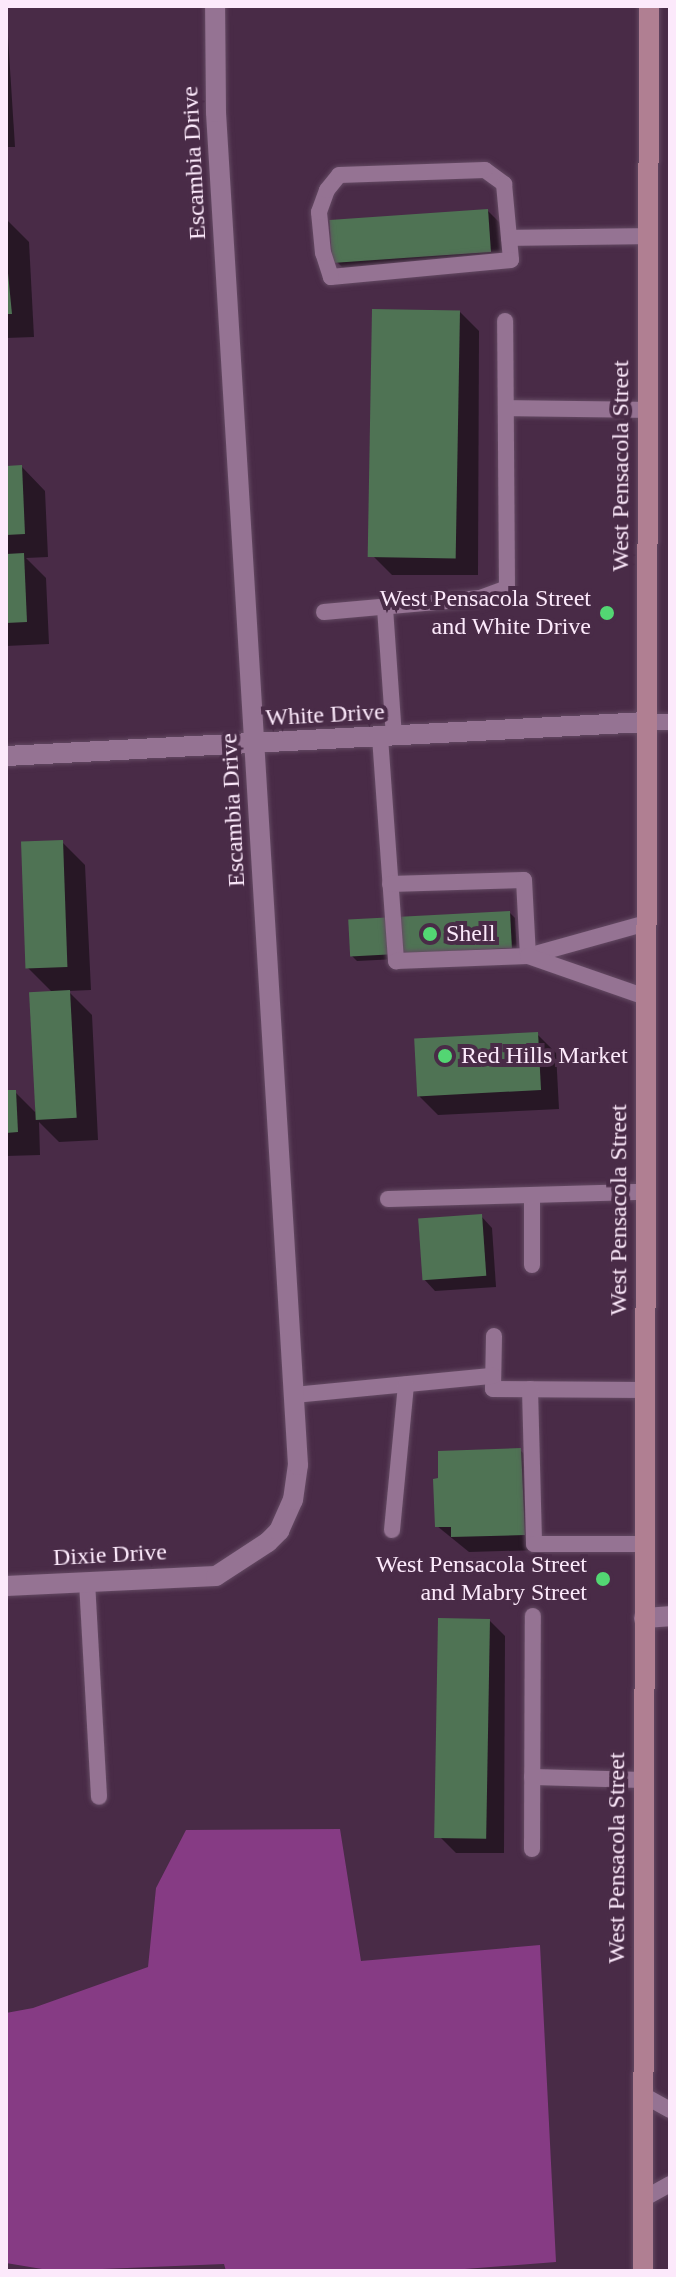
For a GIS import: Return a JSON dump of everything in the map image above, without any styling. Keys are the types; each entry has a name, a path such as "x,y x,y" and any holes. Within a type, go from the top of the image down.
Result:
{"main road":[{"name":"West Pensacola Street","path":"643,2271 649,6"}],"street":[{"name":"Escambia Drive","path":"215,6 216,112 298,1465 293,1500 279,1531 268,1542 216,1576"},
{"name":"White Drive","path":"6,756 646,722"},
{"name":"Dixie Drive","path":"6,1586 216,1576"},
{"path":"644,1618 670,1616"}],"lane":[{"path":"485,170 504,184 509,238 511,260 331,277 323,253 319,212 327,190 339,175 485,170"},
{"path":"509,238 648,236"},
{"path":"324,612 480,598 507,588 505,321"},
{"path":"506,408 647,410"},
{"path":"385,608 390,884 396,961 528,956 646,923"},
{"path":"646,722 670,722"},
{"path":"390,884 524,880 528,956"},
{"path":"528,956 646,997"},
{"path":"388,1199 645,1192"},
{"path":"532,1195 532,1265"},
{"path":"494,1336 493,1389 645,1390"},
{"path":"294,1395 493,1376"},
{"path":"392,1530 406,1385"},
{"path":"530,1389 534,1544 644,1544"},
{"path":"87,1582 99,1797"},
{"path":"532,1849 533,1616"},
{"path":"532,1777 644,1780"},
{"path":"643,2095 670,2110"},
{"path":"643,2199 670,2184"}],"shaded area":[{"path":"340,1829 361,1961 540,1945 556,2262 439,2271 226,2271 224,2264 54,2271 6,2263 6,2013 33,2008 148,1967 156,1888 186,1830"}],"building":[{"path":"488,209 491,252 332,263 329,220"},
{"path":"6,253 12,314 6,314"},
{"path":"372,309 460,311 456,558 368,557"},
{"path":"22,465 25,534 6,535 6,466"},
{"path":"24,553 27,622 6,623 6,554"},
{"path":"63,840 67,967 25,968 21,841"},
{"name":"Shell","path":"510,911 512,948 350,956 348,919"},
{"path":"70,990 77,1118 36,1120 29,992"},
{"path":"538,1032 541,1090 417,1096 414,1038"},
{"path":"6,1090 16,1090 18,1132 6,1133"},
{"path":"482,1214 486,1276 422,1280 418,1218"},
{"path":"521,1448 525,1535 451,1537 451,1527 435,1527 433,1479 438,1478 438,1451"},
{"path":"438,1618 490,1619 486,1839 434,1838"}],"place":[{"name":"West Pensacola Street and White Drive","path":"607,613"},
{"name":"Shell","path":"430,934"},
{"name":"Red Hills Market","path":"445,1056"},
{"name":"West Pensacola Street and Mabry Street","path":"603,1579"}]}
